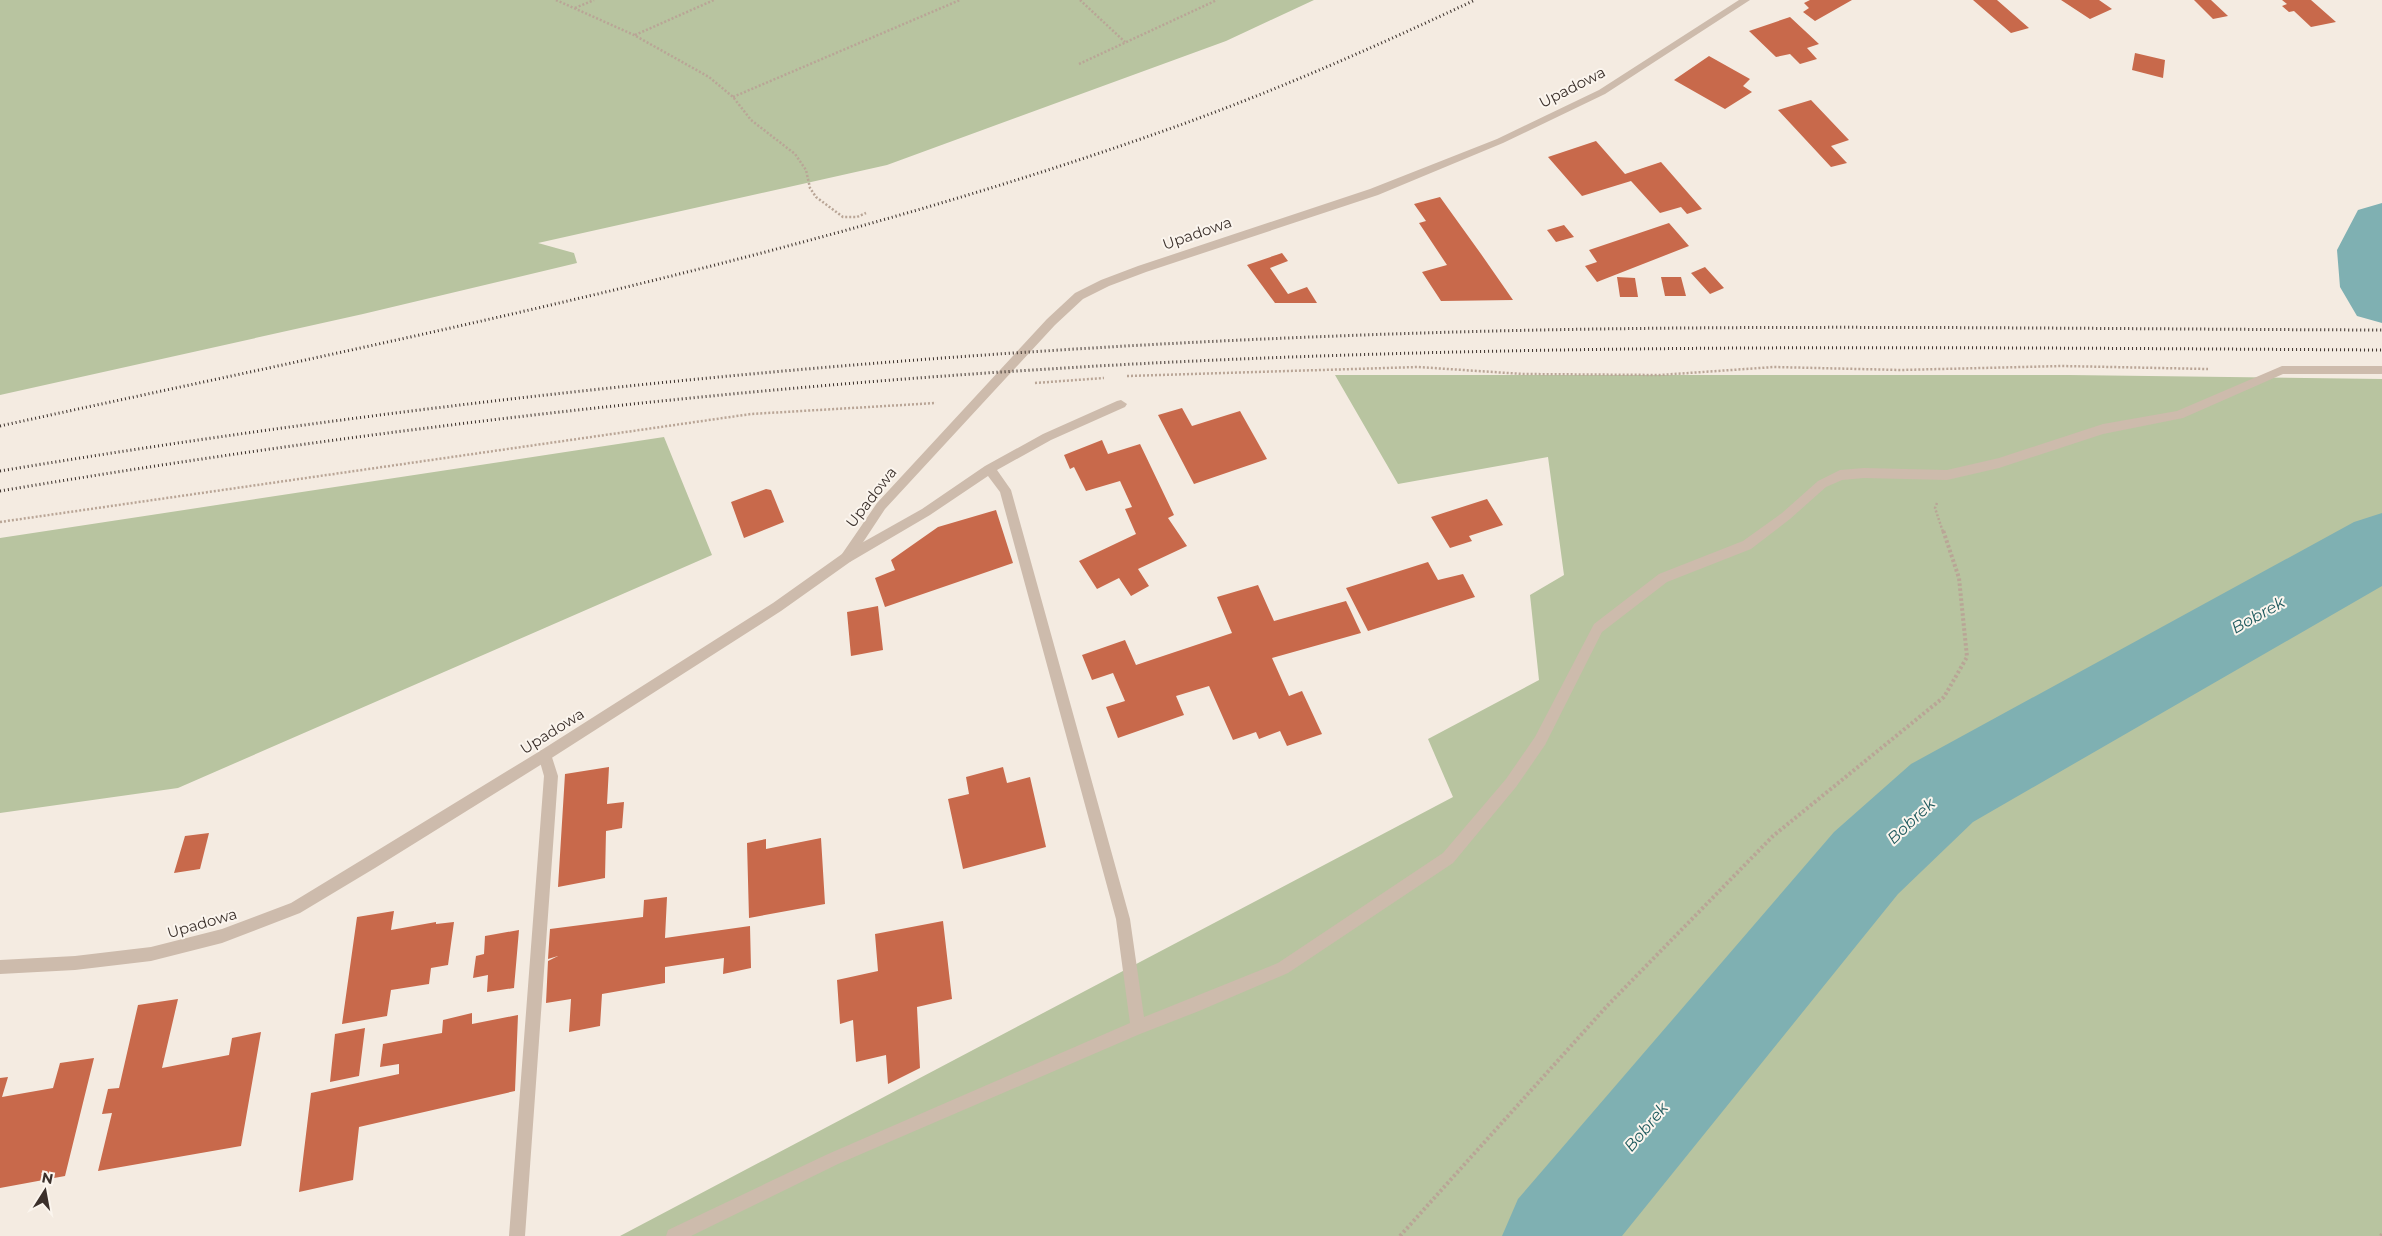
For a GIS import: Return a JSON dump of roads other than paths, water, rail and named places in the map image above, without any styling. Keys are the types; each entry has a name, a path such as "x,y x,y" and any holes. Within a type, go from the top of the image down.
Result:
{"street":[{"name":"Upadowa","path":"0,968 75,963 151,954 222,936 295,908 545,755 777,607 846,558 881,506 1051,322 1079,296 1105,283 1374,192 1500,141 1602,92 1745,0"},
{"path":"674,1236 833,1159 1138,1026 1199,1004 1283,968 1448,858 1511,783 1540,741 1598,628 1663,578 1747,545 1786,516 1822,484 1840,475 1864,473 1946,474 1999,463 2103,429 2179,415 2282,370 2382,370"},
{"path":"846,558 926,512 989,469 1047,436 1121,404"},
{"path":"989,469 1005,490 1123,919 1138,1026"},
{"path":"517,1236 551,776 545,755"}],"waterway":[{"name":"Bobrek","path":"2382,227 2371,250 2375,287 2382,297"},
{"name":"Bobrek","path":"1555,1236 1866,863 1942,793 2382,546"}],"railway":[{"path":"0,426 442,330 589,296 736,260 882,220 1026,177 1208,115 1324,68 1475,0"},
{"path":"0,471 333,421 500,400 834,367 1001,354 1169,344 1337,336 1598,329 1860,327 2382,330"},
{"path":"0,491 154,466 463,423 774,390 1085,367 1384,354 1669,349 2382,350"}]}
